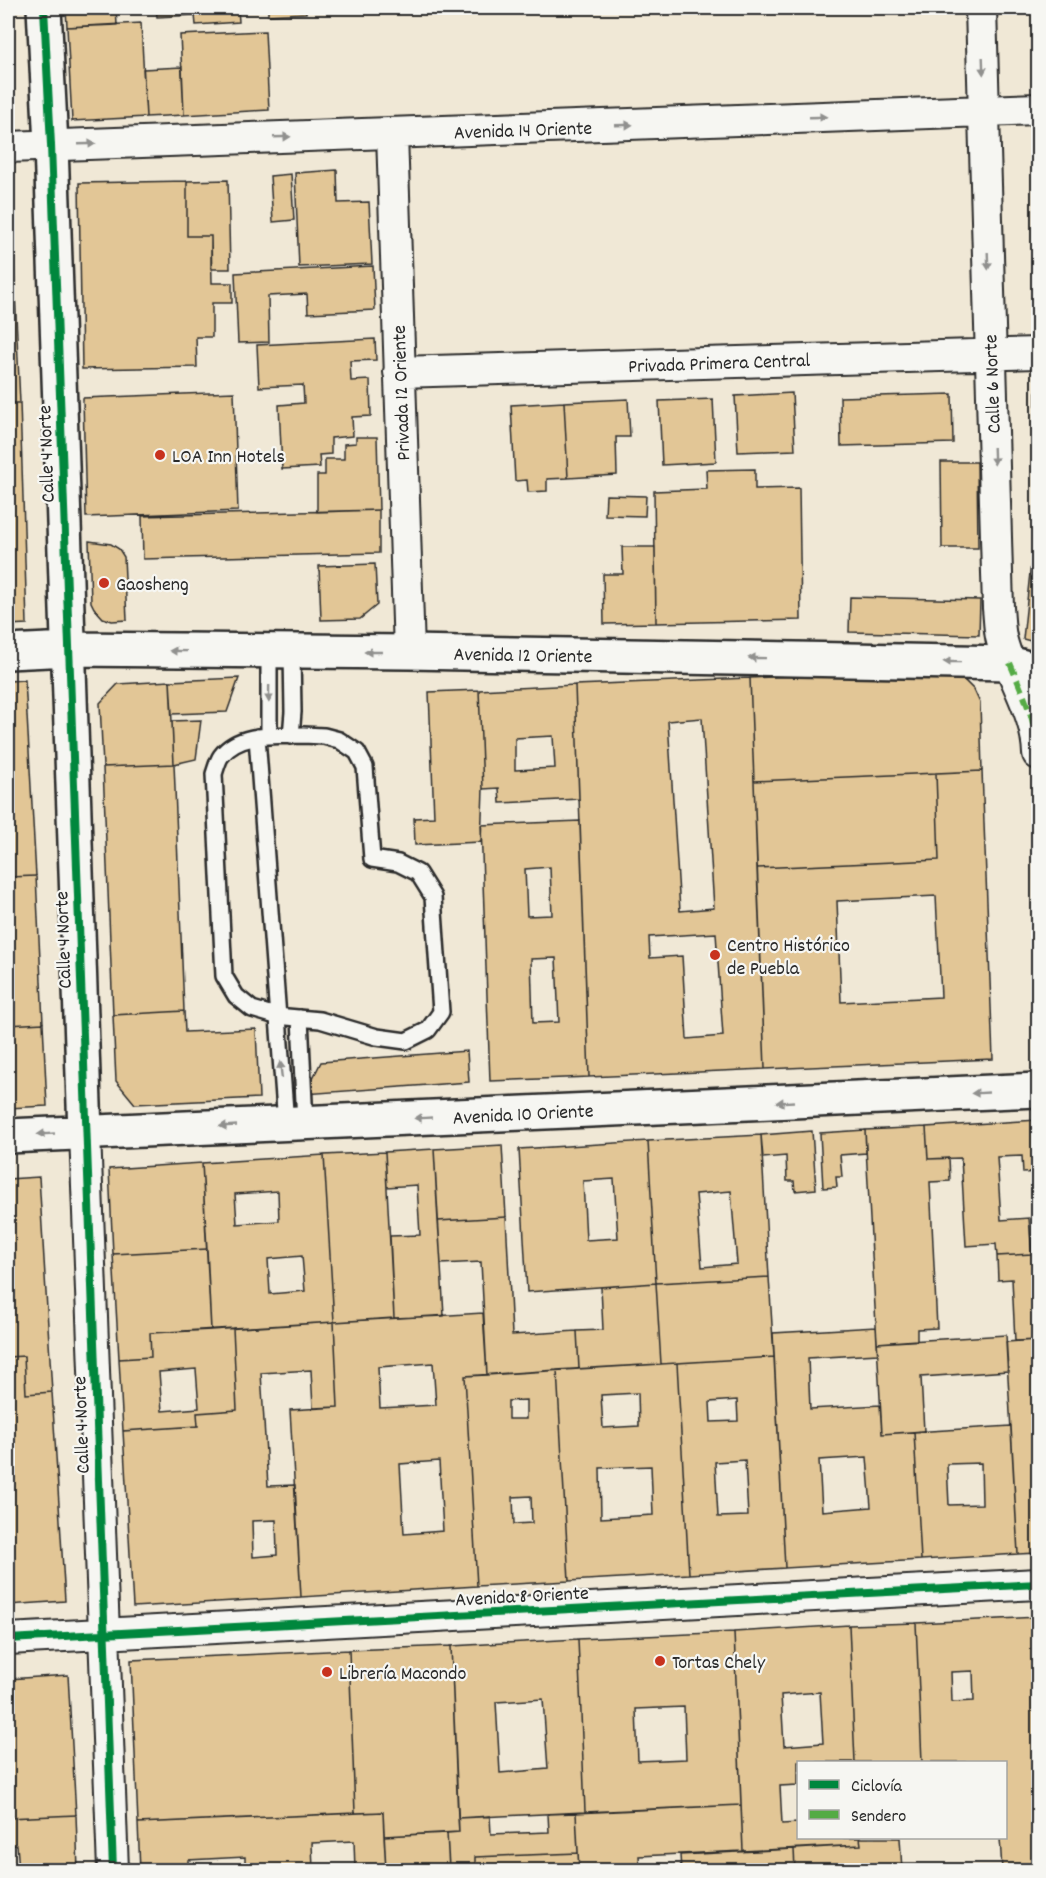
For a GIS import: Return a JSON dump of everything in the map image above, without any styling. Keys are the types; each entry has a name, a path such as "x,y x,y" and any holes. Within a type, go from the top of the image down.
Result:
{"main road":[{"name":"Calle 4 Norte","path":"44,8 51,145 85,1133"},
{"name":"Avenida 12 Oriente","path":"8,652 69,649 409,652 1024,667"},
{"name":"Avenida 10 Oriente","path":"8,1136 1038,1090"}],"street":[{"name":"Calle 6 Norte","path":"981,8 998,608 1001,636 1024,667 1029,707 1038,742 1038,754"},
{"name":"Avenida 14 Oriente","path":"8,147 1038,109"},
{"name":"Privada 12 Oriente","path":"392,134 409,652"},
{"name":"Privada Primera Central","path":"399,372 1038,353"},
{"name":"Calle 4 Norte","path":"85,1133 113,1870"},
{"name":"Avenida 8 Oriente","path":"8,1639 1038,1584"}],"lane":[{"path":"281,652 293,712 291,736"},
{"path":"281,652 263,736 276,1016 295,1123"},
{"path":"263,736 291,736 324,736 339,740 357,752 365,767 372,860 398,863 418,873 433,897 441,1012 428,1030 406,1041 377,1037 320,1020 276,1016 252,1009 236,996 224,976 214,774 221,756 234,745 263,736"},
{"path":"295,1123 300,1018"}],"building":[{"path":"66,8 116,8 117,25 67,27"},
{"path":"156,8 238,8 239,22 196,25 195,15 157,17"},
{"path":"268,8 306,8 306,13 268,15"},
{"path":"141,23 146,117 72,121 67,27"},
{"path":"265,31 269,110 184,115 180,35"},
{"path":"182,67 184,115 146,117 143,69"},
{"path":"337,170 338,203 369,202 372,264 299,267 295,173"},
{"path":"291,174 294,220 273,222 270,176"},
{"path":"228,180 230,269 211,269 211,236 187,236 187,181"},
{"path":"187,181 187,236 211,236 212,283 232,283 232,303 212,303 212,337 196,337 197,367 82,369 79,183"},
{"path":"8,183 12,183 15,293 8,293"},
{"path":"373,266 375,310 308,313 307,294 268,296 269,342 238,343 235,273"},
{"path":"8,293 15,293 20,403 8,403"},
{"path":"375,339 376,360 350,361 351,381 370,380 371,416 352,417 353,436 331,438 331,454 319,455 320,467 282,469 279,405 304,403 303,385 259,387 257,345"},
{"name":"LOA Inn Hotels","path":"234,392 238,511 86,517 83,398"},
{"path":"792,393 795,450 738,452 735,396"},
{"path":"1036,393 1038,393 1038,481 1036,481"},
{"path":"952,394 953,443 841,446 840,397"},
{"path":"628,399 630,437 616,437 617,475 568,478 564,402"},
{"path":"713,399 716,462 662,465 659,401"},
{"path":"564,402 568,478 547,479 547,491 528,492 527,480 515,481 511,405"},
{"path":"8,403 20,403 27,624 8,625"},
{"path":"356,437 377,437 379,510 317,512 317,475 325,475 325,459 344,459 344,444 356,443"},
{"path":"941,462 977,462 978,548 942,548"},
{"path":"755,469 755,489 799,488 801,620 656,623 654,491 707,489 706,470"},
{"path":"606,495 646,496 645,516 605,515"},
{"path":"1038,506 1038,643 1023,639"},
{"path":"379,510 379,553 143,559 142,516"},
{"path":"89,541 111,544 119,549 124,557 127,620 112,621 103,618 91,602"},
{"path":"622,547 655,547 656,623 604,624 603,574 623,574"},
{"path":"375,564 377,605 360,619 321,620 319,566"},
{"path":"850,597 980,600 979,635 849,632"},
{"path":"937,670 965,681 974,690 980,703 982,771 754,781 750,678"},
{"path":"239,678 227,712 172,714 170,681"},
{"path":"750,678 765,1069 589,1077 575,685","holes":["702,718 714,908 680,911 668,721","716,933 723,1036 687,1039 682,956 650,958 649,937"]},
{"path":"25,680 36,876 8,877 8,681"},
{"path":"170,681 174,764 103,767 100,703 118,684"},
{"path":"575,685 579,799 500,803 499,788 483,789 479,690","holes":["553,736 555,768 515,770 515,738"]},
{"path":"479,690 483,789 481,842 415,845 414,818 434,817 429,692"},
{"path":"201,720 196,759 174,764 172,721"},
{"path":"174,764 184,1011 113,1015 103,767"},
{"path":"982,771 993,1059 765,1069 757,868 939,860 936,773","holes":["936,896 941,997 841,1002 837,901"]},
{"path":"936,773 939,860 757,868 754,781"},
{"path":"580,821 589,1077 490,1081 481,825","holes":["550,867 552,915 527,916 525,869","556,958 559,1022 533,1023 531,959"]},
{"path":"36,876 43,1023 8,1025 8,877"},
{"path":"184,1011 185,1032 256,1029 259,1098 135,1104 116,1081 113,1015"},
{"path":"43,1023 47,1106 8,1108 8,1025"},
{"path":"467,1051 469,1082 305,1094 321,1062"},
{"path":"1038,1120 1038,1172 1023,1173 1022,1156 997,1157 1001,1220 1029,1218 1032,1254 997,1256 996,1244 966,1246 961,1158 928,1159 926,1127"},
{"path":"926,1127 928,1159 949,1158 950,1181 930,1182 937,1328 917,1329 917,1340 877,1343 865,1130"},
{"path":"865,1130 866,1153 840,1155 842,1177 836,1177 837,1187 823,1188 820,1133"},
{"path":"812,1131 816,1189 795,1191 794,1181 787,1181 786,1156 763,1158 761,1135"},
{"path":"761,1135 769,1277 656,1283 648,1141","holes":["731,1191 737,1264 702,1267 696,1194"]},
{"path":"648,1141 656,1283 527,1292 519,1149","holes":["614,1179 618,1238 586,1240 583,1181"]},
{"path":"502,1145 506,1217 438,1221 434,1149"},
{"path":"434,1149 444,1316 394,1318 390,1236 420,1235 417,1185 387,1187 385,1152"},
{"path":"385,1152 394,1318 334,1322 324,1155"},
{"path":"324,1155 334,1322 211,1330 202,1163","holes":["278,1191 279,1221 237,1224 235,1194","302,1256 305,1291 270,1294 268,1259"]},
{"path":"202,1163 207,1249 113,1254 109,1169"},
{"path":"39,1177 52,1392 26,1394 24,1356 8,1357 8,1179"},
{"path":"506,1217 512,1335 577,1331 579,1369 487,1375 481,1262 441,1264 438,1221"},
{"path":"207,1249 211,1330 150,1333 151,1357 119,1359 113,1254"},
{"path":"1038,1254 1038,1340 1015,1341 1012,1279 998,1280 997,1256"},
{"path":"769,1277 774,1357 661,1364 656,1283"},
{"path":"656,1283 661,1364 579,1369 577,1331 603,1330 601,1287"},
{"path":"483,1313 487,1375 465,1376 477,1586 301,1597 290,1410 338,1407 334,1322","holes":["433,1363 436,1405 380,1408 378,1367","439,1461 443,1531 404,1534 400,1464"]},
{"path":"334,1322 338,1407 313,1408 311,1370 261,1373 268,1486 295,1485 301,1597 133,1607 123,1431 198,1426 197,1413 237,1410 233,1328","holes":["276,1520 277,1555 253,1557 252,1521"]},
{"path":"876,1327 878,1354 808,1358 810,1409 880,1405 882,1434 914,1432 921,1560 785,1568 773,1333","holes":["867,1457 871,1507 822,1511 819,1460"]},
{"path":"233,1328 237,1410 197,1413 198,1426 123,1431 119,1359 151,1357 150,1333","holes":["196,1369 199,1408 162,1411 159,1372"]},
{"path":"1006,1335 1008,1371 921,1377 924,1431 882,1434 877,1343"},
{"path":"1038,1340 1038,1553 1018,1554 1006,1342"},
{"path":"24,1356 26,1394 52,1392 65,1601 8,1605 8,1357"},
{"path":"774,1357 785,1568 689,1574 677,1363","holes":["737,1400 738,1421 711,1422 710,1402","745,1460 748,1516 718,1517 715,1462"]},
{"path":"677,1363 689,1574 569,1581 557,1370","holes":["638,1393 639,1426 603,1428 601,1395","651,1466 653,1515 601,1518 600,1468"]},
{"path":"557,1370 569,1581 477,1586 465,1376","holes":["526,1400 526,1419 508,1419 508,1401","531,1496 532,1523 514,1524 513,1497"]},
{"path":"1011,1426 1018,1554 921,1560 914,1432","holes":["981,1463 982,1504 949,1505 947,1464"]},
{"path":"1038,1617 1038,1870 1002,1870 1000,1839 1007,1839 1007,1761 922,1761 916,1623","holes":["973,1671 974,1701 952,1702 951,1672"]},
{"path":"916,1623 922,1761 855,1761 849,1625"},
{"path":"849,1625 855,1761 797,1761 797,1785 780,1786 782,1824 797,1823 797,1839 860,1839 861,1845 743,1851 734,1632","holes":["820,1692 823,1743 784,1746 781,1695"]},
{"path":"734,1632 741,1805 585,1812 578,1639","holes":["684,1707 686,1759 638,1761 636,1709"]},
{"path":"578,1639 585,1812 458,1818 451,1646","holes":["543,1699 548,1769 500,1773 496,1702"]},
{"path":"451,1646 459,1832 384,1836 383,1812 355,1813 349,1650"},
{"path":"349,1650 355,1813 138,1823 131,1660"},
{"path":"68,1675 76,1815 8,1818 8,1679"},
{"path":"741,1805 743,1851 639,1856 640,1870 579,1870 576,1813"},
{"path":"383,1812 386,1870 355,1870 354,1841 312,1843 313,1870 245,1870 245,1857 188,1860 188,1870 140,1870 138,1823"},
{"path":"576,1813 578,1853 475,1857 475,1865 449,1867 447,1833 459,1832 458,1818 490,1816 491,1834 549,1832 548,1814"},
{"path":"76,1815 78,1870 19,1870 17,1845 8,1846 8,1818"},
{"path":"447,1833 449,1870 386,1870 384,1836"},
{"path":"860,1839 900,1839 902,1870 795,1870 794,1849 861,1845"},
{"path":"794,1849 795,1870 681,1870 680,1855"},
{"path":"578,1853 579,1870 475,1870 475,1857"}],"marked path":[{"path":"1010,663 1032,719 1038,754"}],"cycle path":[{"path":"44,8 51,145 113,1870"},
{"path":"8,1639 1038,1584"}],"place":[{"name":"LOA Inn Hotels","path":"160,455"},
{"name":"Gaosheng","path":"104,583"},
{"name":"Centro Histórico de Puebla","path":"715,955"},
{"name":"Tortas Chely","path":"660,1661"},
{"name":"Librería Macondo","path":"327,1672"}]}
